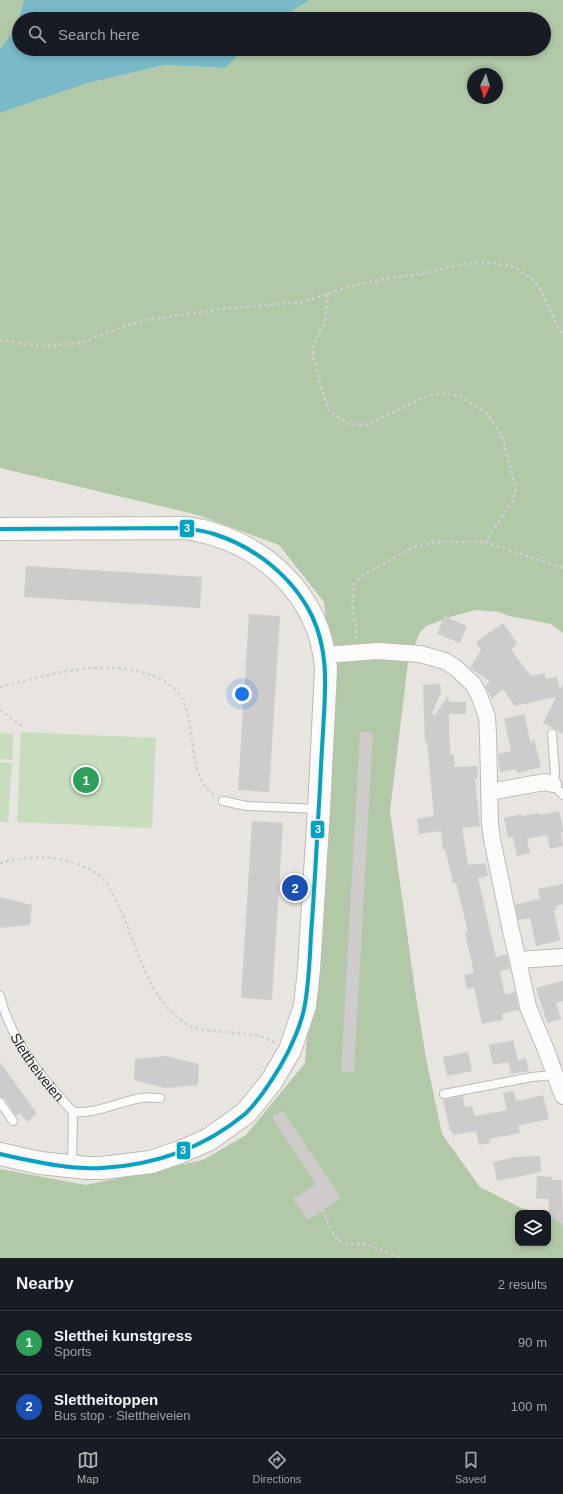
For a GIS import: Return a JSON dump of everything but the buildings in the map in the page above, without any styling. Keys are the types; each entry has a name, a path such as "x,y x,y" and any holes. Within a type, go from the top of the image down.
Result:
{"street":[{"path":"0,529 186,528 222,536 262,557 275,566 288,580 317,628 325,655 325,714 320,809 305,1006 290,1050 271,1082 254,1104 233,1123 208,1140 151,1162 102,1168 72,1167 40,1163 0,1154"},
{"path":"325,655 359,652 407,652 432,657 445,661 456,668 473,684 479,695 486,717 488,735 492,839 511,931 528,1007 563,1096"},
{"path":"490,792 539,783 558,790"},
{"path":"518,960 563,957"}],"lane":[{"path":"552,734 555,774 558,790"},
{"path":"223,801 247,806 320,809"},
{"name":"Slettheiveien","path":"0,996 11,1029 32,1065 73,1112 72,1167"},
{"path":"444,1094 513,1082 532,1077 554,1075"},
{"name":"Slettheiveien","path":"73,1112 99,1110 142,1098 160,1098"},
{"path":"0,1102 12,1121"}],"path":[{"path":"0,340 48,346 81,343 127,325 146,320 229,308 304,302 346,287 383,279 420,274 464,264 483,262 511,266 533,280 540,289 558,327 563,334"},
{"path":"328,294 325,321 314,344 313,357 328,410 348,424 367,426 428,396 443,393 460,396 487,414 502,436 516,489 512,502 485,542"},
{"path":"359,652 352,608 352,594 355,583 362,576 414,547 436,542 485,542 563,568"},
{"path":"0,687 70,671 95,668 128,670 158,678 174,688 182,699 188,716 197,768 201,781 207,791 223,801"},
{"path":"0,710 23,727"},
{"path":"0,863 22,858 46,858 73,863 94,872 104,881 127,923 152,985 177,1017 194,1028 206,1031 260,1036 290,1050"},
{"path":"320,1204 330,1229 338,1240 348,1244 365,1244 402,1258"}],"green space":[{"path":"0,0 24,0 21,12 12,12 12,33 0,49"},
{"path":"310,0 563,0 563,633 551,624 509,616 499,612 476,610 453,616 426,626 419,634 408,663 390,811 415,990 426,1058 442,1134 480,1187 521,1208 530,1210 515,1210 515,1246 551,1246 551,1215 563,1218 563,1258 0,1258 0,1169 86,1185 203,1160 246,1135 305,1063 334,702 324,602 279,545 198,515 0,468 0,113 88,83 165,65 225,68 238,56 551,56 551,12 290,12"},
{"path":"21,732 156,738 152,828 17,822"},
{"path":"0,733 13,734 12,760 0,759"},
{"path":"0,762 12,763 8,823 0,822"}],"water":[{"path":"24,0 310,0 290,12 21,12"},
{"path":"12,33 12,56 238,56 225,68 165,65 88,83 0,113 0,49"}],"transit line":[{"name":"3","path":"0,529 186,528 204,531 229,540 258,555 271,565 283,576 304,602 318,630 322,645 325,673 325,702 315,878 309,969 304,1011 292,1043 281,1065 264,1091 245,1114 229,1126 196,1145 160,1159 122,1166 77,1168 0,1154"}],"place":[{"name":"Sletthei kunstgress","path":"86,780"},
{"name":"Slettheitoppen","path":"295,888"}]}
